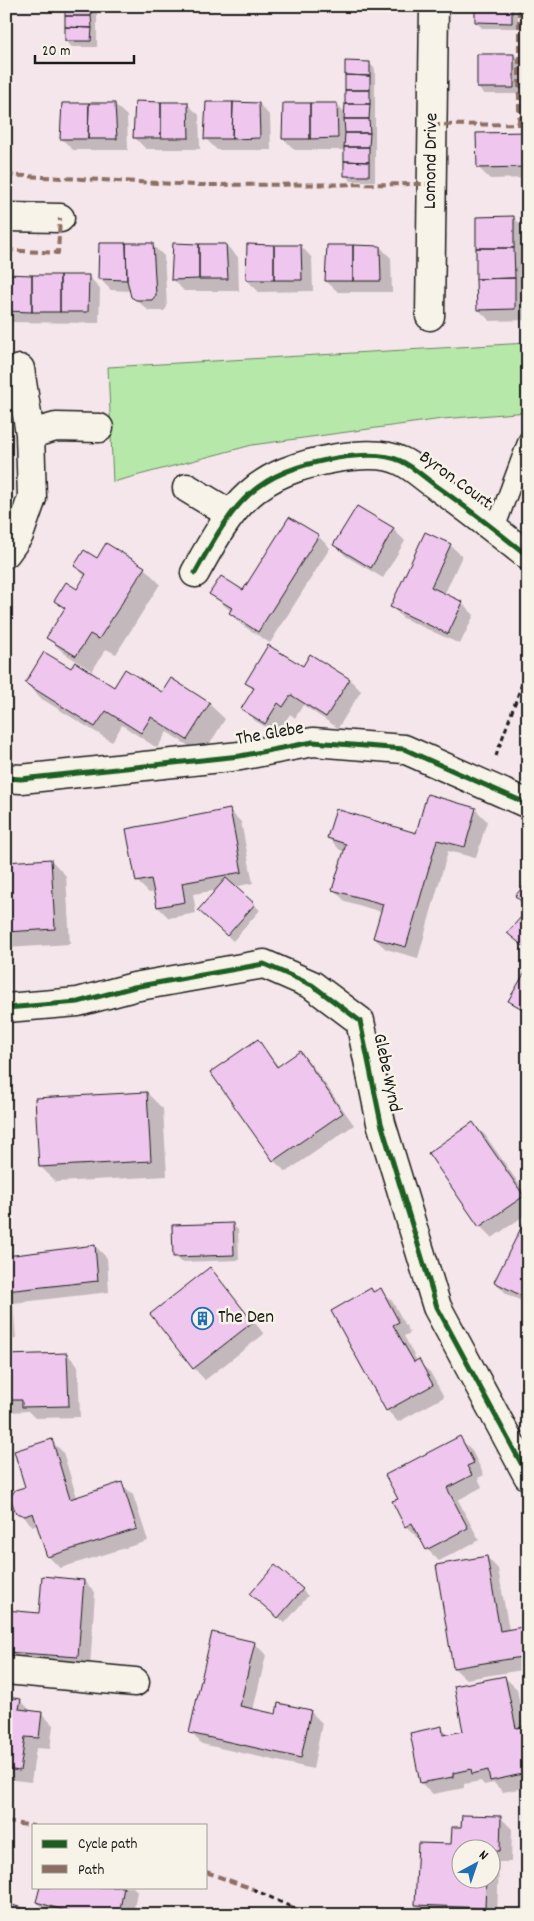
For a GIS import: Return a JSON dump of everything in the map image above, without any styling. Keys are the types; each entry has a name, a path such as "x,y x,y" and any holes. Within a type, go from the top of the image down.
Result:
{"street":[{"name":"Lomond Drive","path":"430,316 434,6"},
{"path":"6,217 60,218"},
{"path":"6,553 19,536 32,498 30,434 20,369"},
{"path":"30,434 56,428 99,428"},
{"name":"Byron Court","path":"195,573 220,527 230,514 241,501 274,475 312,462 353,455 400,460 495,529 528,556"},
{"path":"187,488 230,514"},
{"name":"The Glebe","path":"6,778 21,779 240,756 313,742 404,748 528,804"},
{"name":"Glebe Wynd","path":"6,1008 78,1002 134,987 264,964 312,985 360,1020 382,1123 437,1307 528,1476"},
{"path":"6,1670 135,1682"}],"lane":[{"path":"495,529 528,440"}],"path":[{"path":"486,784 528,667"},
{"path":"253,1889 291,1906"}],"green space":[{"path":"528,343 528,412 442,419 252,445 113,482 108,367"}],"building":[{"path":"65,6 92,6 91,16 65,16"},
{"path":"475,6 512,6 512,23 475,22"},
{"path":"65,16 91,16 92,28 65,27"},
{"path":"65,27 92,28 91,41 65,41"},
{"path":"477,54 514,54 514,88 477,88"},
{"path":"345,61 370,62 370,76 345,75"},
{"path":"345,75 370,76 370,90 345,90"},
{"path":"345,90 370,90 370,104 345,104"},
{"path":"135,101 161,102 161,138 133,138"},
{"path":"161,102 188,102 189,138 161,138"},
{"path":"206,102 233,102 232,139 204,139"},
{"path":"233,102 259,103 260,138 232,139"},
{"path":"62,103 89,103 88,139 60,139"},
{"path":"89,103 115,103 117,139 88,139"},
{"path":"283,103 310,103 310,139 282,139"},
{"path":"310,103 337,103 338,138 310,139"},
{"path":"345,104 370,104 369,119 344,119"},
{"path":"344,119 369,119 370,133 345,133"},
{"path":"528,132 528,167 477,168 476,133"},
{"path":"345,133 370,133 369,147 344,147"},
{"path":"344,147 369,147 369,162 344,161"},
{"path":"344,161 369,162 369,176 344,176"},
{"path":"514,216 514,248 476,248 476,217"},
{"path":"99,243 126,243 127,280 98,279"},
{"path":"126,243 153,243 156,295 152,300 136,300 131,297 127,280"},
{"path":"173,243 199,244 199,279 171,280"},
{"path":"199,244 226,244 228,279 199,279"},
{"path":"247,244 274,245 274,280 246,280"},
{"path":"274,245 301,245 302,280 274,280"},
{"path":"327,245 353,245 353,281 325,281"},
{"path":"353,245 380,246 381,281 353,281"},
{"path":"476,248 514,248 515,278 476,279"},
{"path":"6,274 32,275 32,312 6,311"},
{"path":"32,275 60,275 60,312 32,312"},
{"path":"60,275 89,275 88,312 60,312"},
{"path":"515,278 515,309 477,310 476,279"},
{"path":"357,506 394,528 371,568 333,545"},
{"path":"289,517 319,535 258,632 229,613 232,608 209,594 221,576 243,590"},
{"path":"425,532 451,544 431,587 463,602 448,634 390,607"},
{"path":"106,543 145,567 99,639 90,634 76,656 46,638 65,608 54,601 66,582 77,589 86,574 74,566 84,550 97,558"},
{"path":"268,645 303,666 310,654 350,679 326,717 291,695 283,707 278,703 265,724 241,709 254,688 245,683"},
{"path":"44,652 71,668 75,662 114,687 125,669 162,692 171,678 210,703 187,740 151,717 141,733 106,711 95,727 25,683"},
{"path":"427,794 476,808 465,847 437,840 406,947 373,938 383,904 332,890 346,844 327,838 336,809 416,833"},
{"path":"230,809 242,872 182,883 185,902 157,907 151,879 136,882 126,829"},
{"path":"51,859 55,929 6,932 6,862"},
{"path":"226,878 255,904 227,936 198,910"},
{"path":"528,881 528,907 515,896"},
{"path":"528,909 528,950 507,933"},
{"path":"528,967 528,1012 508,1001"},
{"path":"258,1039 277,1067 300,1051 343,1113 273,1161 210,1072"},
{"path":"147,1092 151,1161 39,1167 35,1098"},
{"path":"473,1122 524,1196 479,1227 428,1153"},
{"path":"528,1217 528,1299 494,1282"},
{"path":"233,1223 234,1255 173,1257 172,1225"},
{"path":"95,1245 98,1281 6,1291 6,1256"},
{"name":"The Den","path":"210,1267 253,1322 193,1369 150,1314"},
{"path":"371,1288 373,1292 381,1288 399,1322 393,1325 414,1362 419,1359 433,1385 386,1411 331,1311"},
{"path":"67,1353 69,1406 22,1407 22,1400 6,1400 6,1355"},
{"path":"460,1436 474,1463 467,1466 472,1475 447,1488 468,1528 426,1550 412,1523 405,1527 392,1501 398,1499 385,1475"},
{"path":"52,1439 70,1499 122,1482 137,1529 47,1557 33,1513 25,1516 16,1513 10,1498 15,1490 25,1487 14,1451"},
{"path":"487,1556 500,1631 528,1626 528,1656 453,1668 436,1565"},
{"path":"275,1565 303,1589 278,1618 250,1594"},
{"path":"42,1576 84,1580 78,1657 6,1652 6,1610 39,1613"},
{"path":"212,1632 255,1642 240,1706 276,1714 278,1703 311,1710 301,1758 189,1733"},
{"path":"505,1676 516,1728 528,1726 528,1760 524,1761 527,1773 490,1781 488,1770 472,1774 471,1769 453,1773 453,1777 420,1783 410,1733 442,1726 443,1735 463,1731 454,1686"},
{"path":"6,1697 21,1699 19,1709 42,1712 39,1738 25,1737 20,1771 6,1769"},
{"path":"462,1815 501,1816 500,1838 452,1838 452,1888 486,1888 485,1908 415,1905 418,1843 451,1844 452,1827 461,1827"},
{"path":"40,1888 124,1888 119,1915 80,1915 36,1902"},
{"path":"8,1904 49,1915 6,1915"}],"marked path":[{"path":"519,6 519,124"},
{"path":"432,125 528,124"},
{"path":"6,175 195,185 432,184"},
{"path":"6,250 58,253 60,218"},
{"path":"6,1822 32,1826"},
{"path":"208,1873 253,1889"},
{"path":"291,1907 309,1915"}],"cycle path":[{"path":"195,573 222,527 249,494 285,472 309,464 361,455 386,456 406,464 528,556"},
{"path":"6,778 21,779 240,756 313,742 404,749 528,804"},
{"path":"6,1008 78,1002 134,987 264,964 312,985 360,1021 381,1123 437,1307 528,1476"}],"place":[{"name":"The Den","path":"202,1318"}]}
